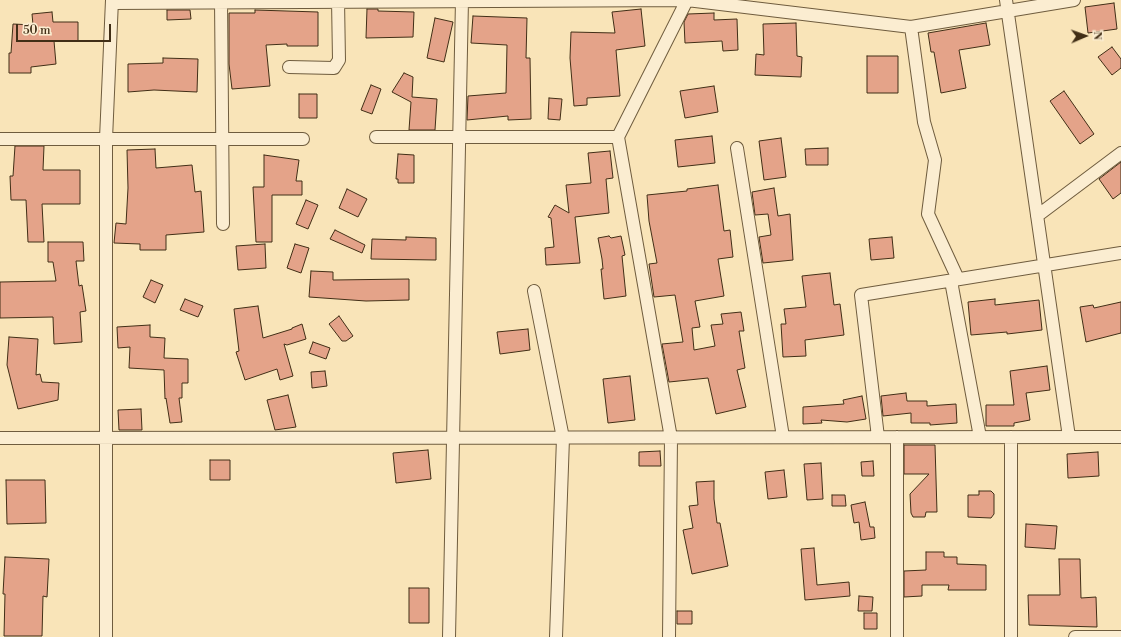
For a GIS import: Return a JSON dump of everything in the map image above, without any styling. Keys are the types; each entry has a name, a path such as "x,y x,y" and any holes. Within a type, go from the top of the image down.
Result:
{"street":[{"path":"449,637 458,137 454,0"},
{"path":"106,637 106,139 112,2 686,0"},
{"path":"669,637 671,438 618,137 687,0 911,27 1006,6 1074,0"},
{"path":"221,1 223,224"},
{"path":"290,67 334,68 339,60 338,1"},
{"path":"1006,6 1070,437"},
{"path":"911,27 924,122 935,160 928,214 955,280 980,437"},
{"path":"376,137 618,137"},
{"path":"0,139 303,139"},
{"path":"737,148 783,437"},
{"path":"1037,216 1121,153"},
{"path":"878,437 861,295 1121,253"},
{"path":"534,291 563,438 556,637"},
{"path":"897,437 897,637"},
{"path":"1011,437 1012,637"},
{"path":"0,438 1121,437"},
{"path":"1075,637 1121,637"}],"building":[{"path":"1114,3 1117,29 1088,33 1085,7"},
{"path":"367,9 378,9 378,11 414,12 413,37 366,38"},
{"path":"641,9 645,46 616,50 620,96 587,98 587,105 574,106 570,58 571,32 615,33 612,12"},
{"path":"167,10 190,10 191,19 167,20"},
{"path":"255,10 318,12 318,46 287,46 287,44 266,45 270,86 232,89 229,64 229,13 255,13"},
{"path":"52,12 53,22 78,22 78,41 54,41 56,64 31,67 31,73 9,73 9,53 11,53 13,24 33,25 32,14"},
{"path":"714,13 714,20 737,19 738,50 723,51 722,41 685,43 684,22 688,14"},
{"path":"473,16 527,18 526,58 530,58 531,119 508,120 508,116 467,120 468,96 506,93 507,45 471,43"},
{"path":"435,18 453,22 444,62 427,58"},
{"path":"796,23 797,56 802,57 801,77 755,75 756,54 764,55 763,24"},
{"path":"986,23 990,45 959,50 966,88 941,93 934,52 931,52 928,33"},
{"path":"1112,47 1121,59 1121,68 1112,75 1098,57"},
{"path":"867,56 898,56 898,93 867,93"},
{"path":"163,58 198,59 197,92 154,90 128,92 128,64 163,63"},
{"path":"404,73 413,77 412,97 437,99 435,130 409,130 411,102 392,92"},
{"path":"371,85 381,89 372,114 361,110"},
{"path":"714,86 718,112 685,118 680,91"},
{"path":"1064,91 1094,134 1080,144 1050,101"},
{"path":"299,94 317,94 317,118 299,118"},
{"path":"549,98 562,99 560,120 548,119"},
{"path":"712,136 715,163 678,167 675,140"},
{"path":"781,138 786,177 764,180 759,141"},
{"path":"15,146 44,146 43,170 80,170 80,204 42,204 44,242 28,242 26,200 11,200 10,176 13,176"},
{"path":"828,148 828,165 806,165 805,149"},
{"path":"155,149 156,168 192,165 195,192 201,191 204,232 166,235 166,250 140,250 140,244 114,243 116,223 126,224 128,188 127,150"},
{"path":"610,151 613,178 606,179 609,213 575,217 580,263 546,265 545,248 554,247 551,218 548,217 555,205 569,213 566,185 591,183 588,153"},
{"path":"398,154 414,155 414,183 398,183 398,179 396,179"},
{"path":"264,155 299,160 296,181 302,181 302,195 272,195 272,242 256,242 253,187 264,187"},
{"path":"1121,162 1121,193 1113,199 1099,179"},
{"path":"718,185 724,231 730,230 733,257 718,259 724,296 695,301 700,327 692,328 694,350 715,346 711,325 723,324 721,314 741,312 744,331 739,331 745,368 737,370 746,407 716,414 708,378 669,382 662,344 683,342 675,295 654,297 649,264 657,263 649,221 647,195 687,191 687,189"},
{"path":"774,188 778,216 790,214 793,260 763,263 759,237 771,235 768,214 755,215 752,192"},
{"path":"347,189 367,199 358,217 339,208"},
{"path":"306,200 318,205 308,229 296,224"},
{"path":"335,230 365,245 362,253 330,239"},
{"path":"609,236 611,238 621,236 625,255 622,256 626,296 604,299 601,269 603,269 598,238"},
{"path":"406,237 436,238 436,260 371,259 372,239 406,240"},
{"path":"892,237 894,258 871,260 869,239"},
{"path":"48,242 83,242 84,261 76,261 79,286 82,285 86,311 80,312 82,342 54,344 53,317 0,318 0,282 56,281 53,262 48,262"},
{"path":"265,244 266,268 238,270 236,246"},
{"path":"295,244 309,248 301,273 287,268"},
{"path":"311,271 333,272 333,280 409,279 409,300 366,301 309,297"},
{"path":"830,273 834,305 840,304 844,335 805,340 806,356 783,357 781,324 786,324 784,309 806,307 802,276"},
{"path":"151,280 163,285 155,303 143,297"},
{"path":"185,299 203,306 198,317 180,310"},
{"path":"995,299 995,305 1039,300 1042,330 1007,334 1007,332 971,335 968,302"},
{"path":"1121,302 1121,333 1086,342 1080,307 1093,305 1094,308"},
{"path":"258,306 263,338 292,329 302,324 306,339 287,345 284,344 293,376 280,380 277,369 245,380 236,352 239,351 234,309"},
{"path":"339,316 353,336 346,341 342,341 329,324"},
{"path":"150,325 150,337 165,338 164,358 188,359 188,383 182,383 182,398 179,398 182,422 170,423 166,398 165,399 164,370 129,368 130,347 118,348 117,327"},
{"path":"528,329 530,350 500,354 497,332"},
{"path":"9,337 38,339 36,375 40,374 42,382 59,383 58,400 18,409 7,365"},
{"path":"313,342 330,348 326,359 309,353"},
{"path":"1047,366 1050,390 1026,393 1030,420 1014,423 1014,426 986,426 986,405 1014,405 1010,371"},
{"path":"325,371 327,386 312,388 311,372"},
{"path":"630,376 635,420 608,423 603,379"},
{"path":"906,393 907,401 927,401 927,406 956,404 957,423 930,425 930,423 911,423 911,413 883,416 881,396"},
{"path":"288,395 296,427 275,430 267,400"},
{"path":"862,396 866,419 847,422 821,420 822,423 803,424 803,407 844,404 843,400"},
{"path":"141,409 142,430 119,430 118,410"},
{"path":"904,445 935,445 937,512 926,512 925,517 913,517 911,513 910,494 929,474 904,474"},
{"path":"428,450 431,479 396,483 393,453"},
{"path":"660,451 661,466 639,466 639,452"},
{"path":"1098,452 1099,476 1068,478 1067,454"},
{"path":"210,460 230,460 230,480 210,480"},
{"path":"873,461 874,476 862,476 861,462"},
{"path":"821,463 823,499 807,500 804,464"},
{"path":"784,470 787,497 768,499 765,472"},
{"path":"6,480 45,480 46,523 7,524"},
{"path":"714,481 714,499 717,523 720,523 728,566 692,574 683,530 693,528 689,506 698,505 696,482"},
{"path":"979,491 991,491 994,494 994,514 991,518 968,517 968,495 979,495"},
{"path":"832,495 845,495 846,506 832,506"},
{"path":"865,502 870,527 874,527 875,538 861,540 859,522 854,523 851,505"},
{"path":"1026,524 1057,526 1055,549 1025,547"},
{"path":"814,548 817,585 849,582 850,596 805,600 801,549"},
{"path":"926,552 944,552 944,557 957,557 957,564 986,565 986,590 948,590 949,585 922,585 922,596 904,597 904,571 926,570"},
{"path":"5,557 49,559 47,597 43,596 42,636 4,636 5,594 3,594"},
{"path":"1059,559 1080,559 1081,598 1096,597 1097,627 1029,625 1028,595 1060,595"},
{"path":"409,588 429,588 429,623 409,623"},
{"path":"859,596 873,597 872,611 858,611"},
{"path":"677,611 692,611 692,624 677,624"},
{"path":"864,613 877,613 877,629 864,629"}]}
